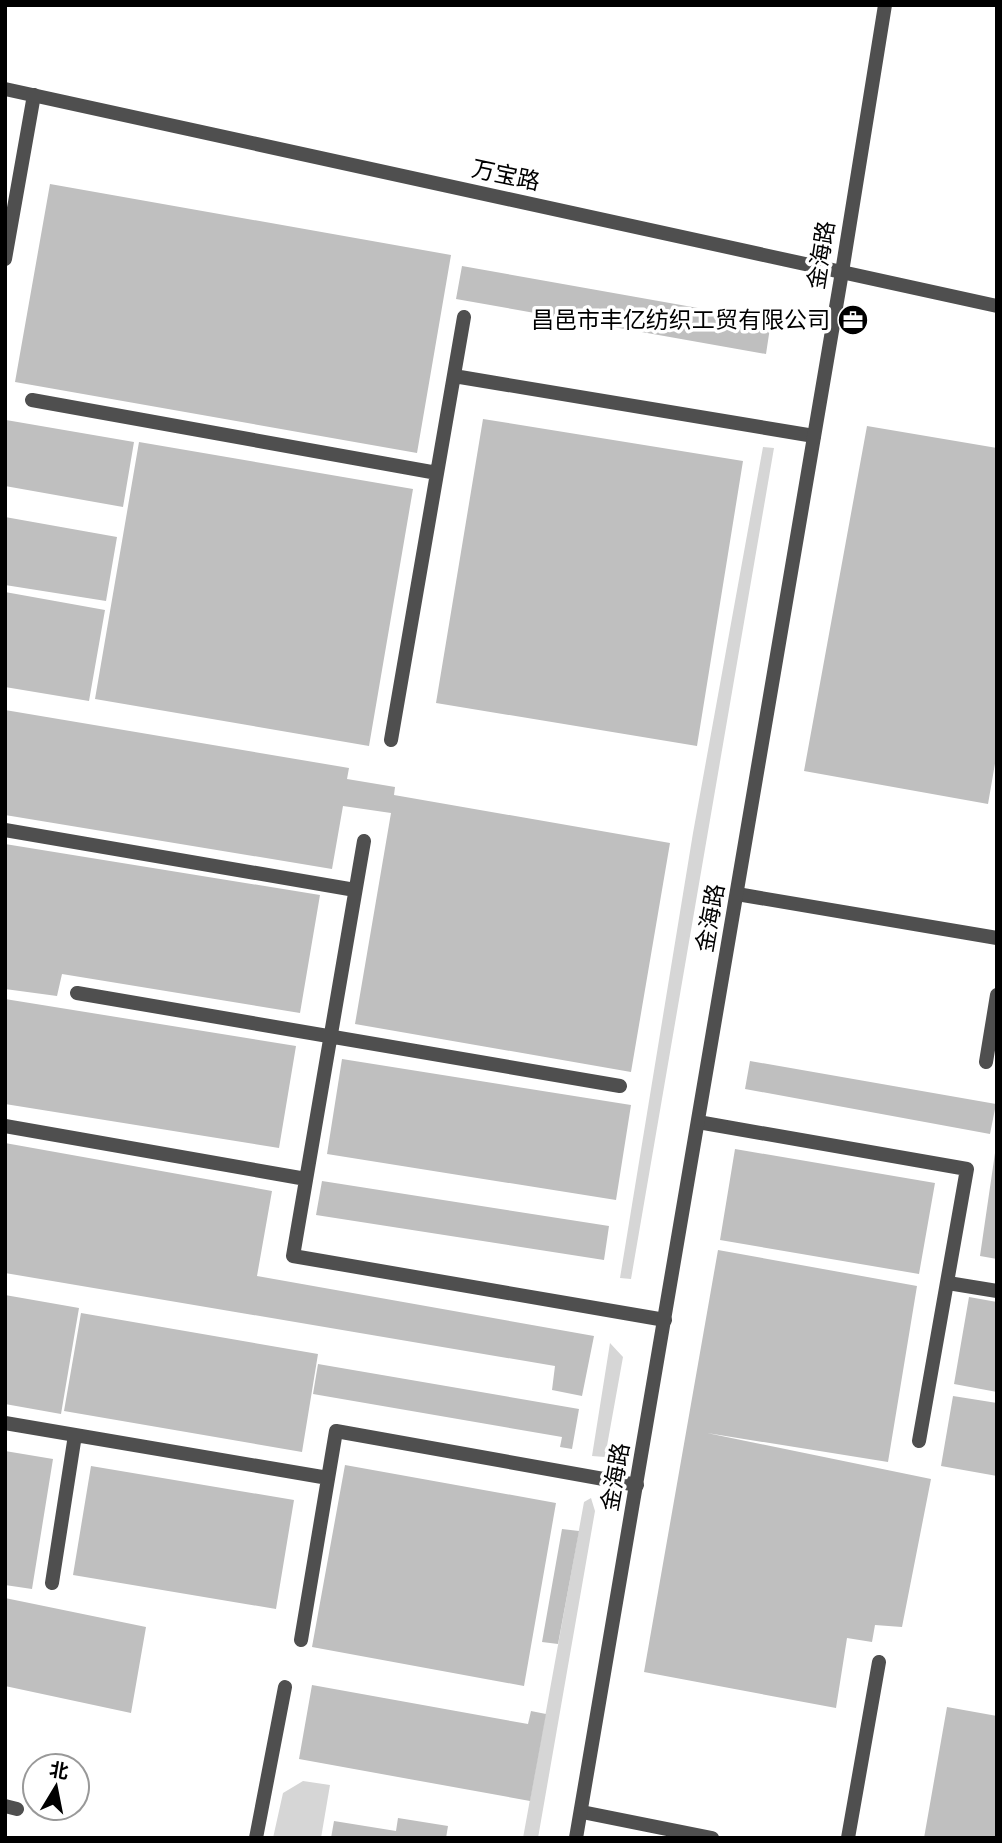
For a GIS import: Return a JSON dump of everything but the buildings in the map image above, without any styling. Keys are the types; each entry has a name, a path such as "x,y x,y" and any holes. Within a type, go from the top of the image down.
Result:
{"street":[{"name":"金海路","path":"576,1838 885,5"},
{"name":"万宝路","path":"5,89 997,306"},
{"path":"5,259 33,95"},
{"path":"391,740 464,317"},
{"path":"454,376 814,436"},
{"path":"32,400 437,473"},
{"path":"5,830 355,890"},
{"path":"363,841 293,1256 665,1320"},
{"path":"737,894 997,938"},
{"path":"77,993 620,1086"},
{"path":"986,1062 997,995"},
{"path":"698,1122 967,1169 919,1441"},
{"path":"5,1126 306,1179"},
{"path":"948,1283 997,1292"},
{"path":"5,1423 328,1478"},
{"path":"301,1640 336,1431 637,1485"},
{"path":"52,1583 75,1435"},
{"path":"848,1838 879,1662"},
{"path":"256,1838 285,1687"},
{"path":"582,1812 712,1838"}],"shaded area":[{"path":"763,447 774,448 631,1279 620,1278 693,833"},
{"path":"610,1343 623,1357 605,1457 592,1456"},
{"path":"591,1498 595,1511 538,1838 523,1838 584,1502"},
{"path":"303,1781 330,1785 321,1838 273,1838 283,1793"}],"place":[{"name":"昌邑市丰亿纺织工贸有限公司","path":"853,320"}]}
